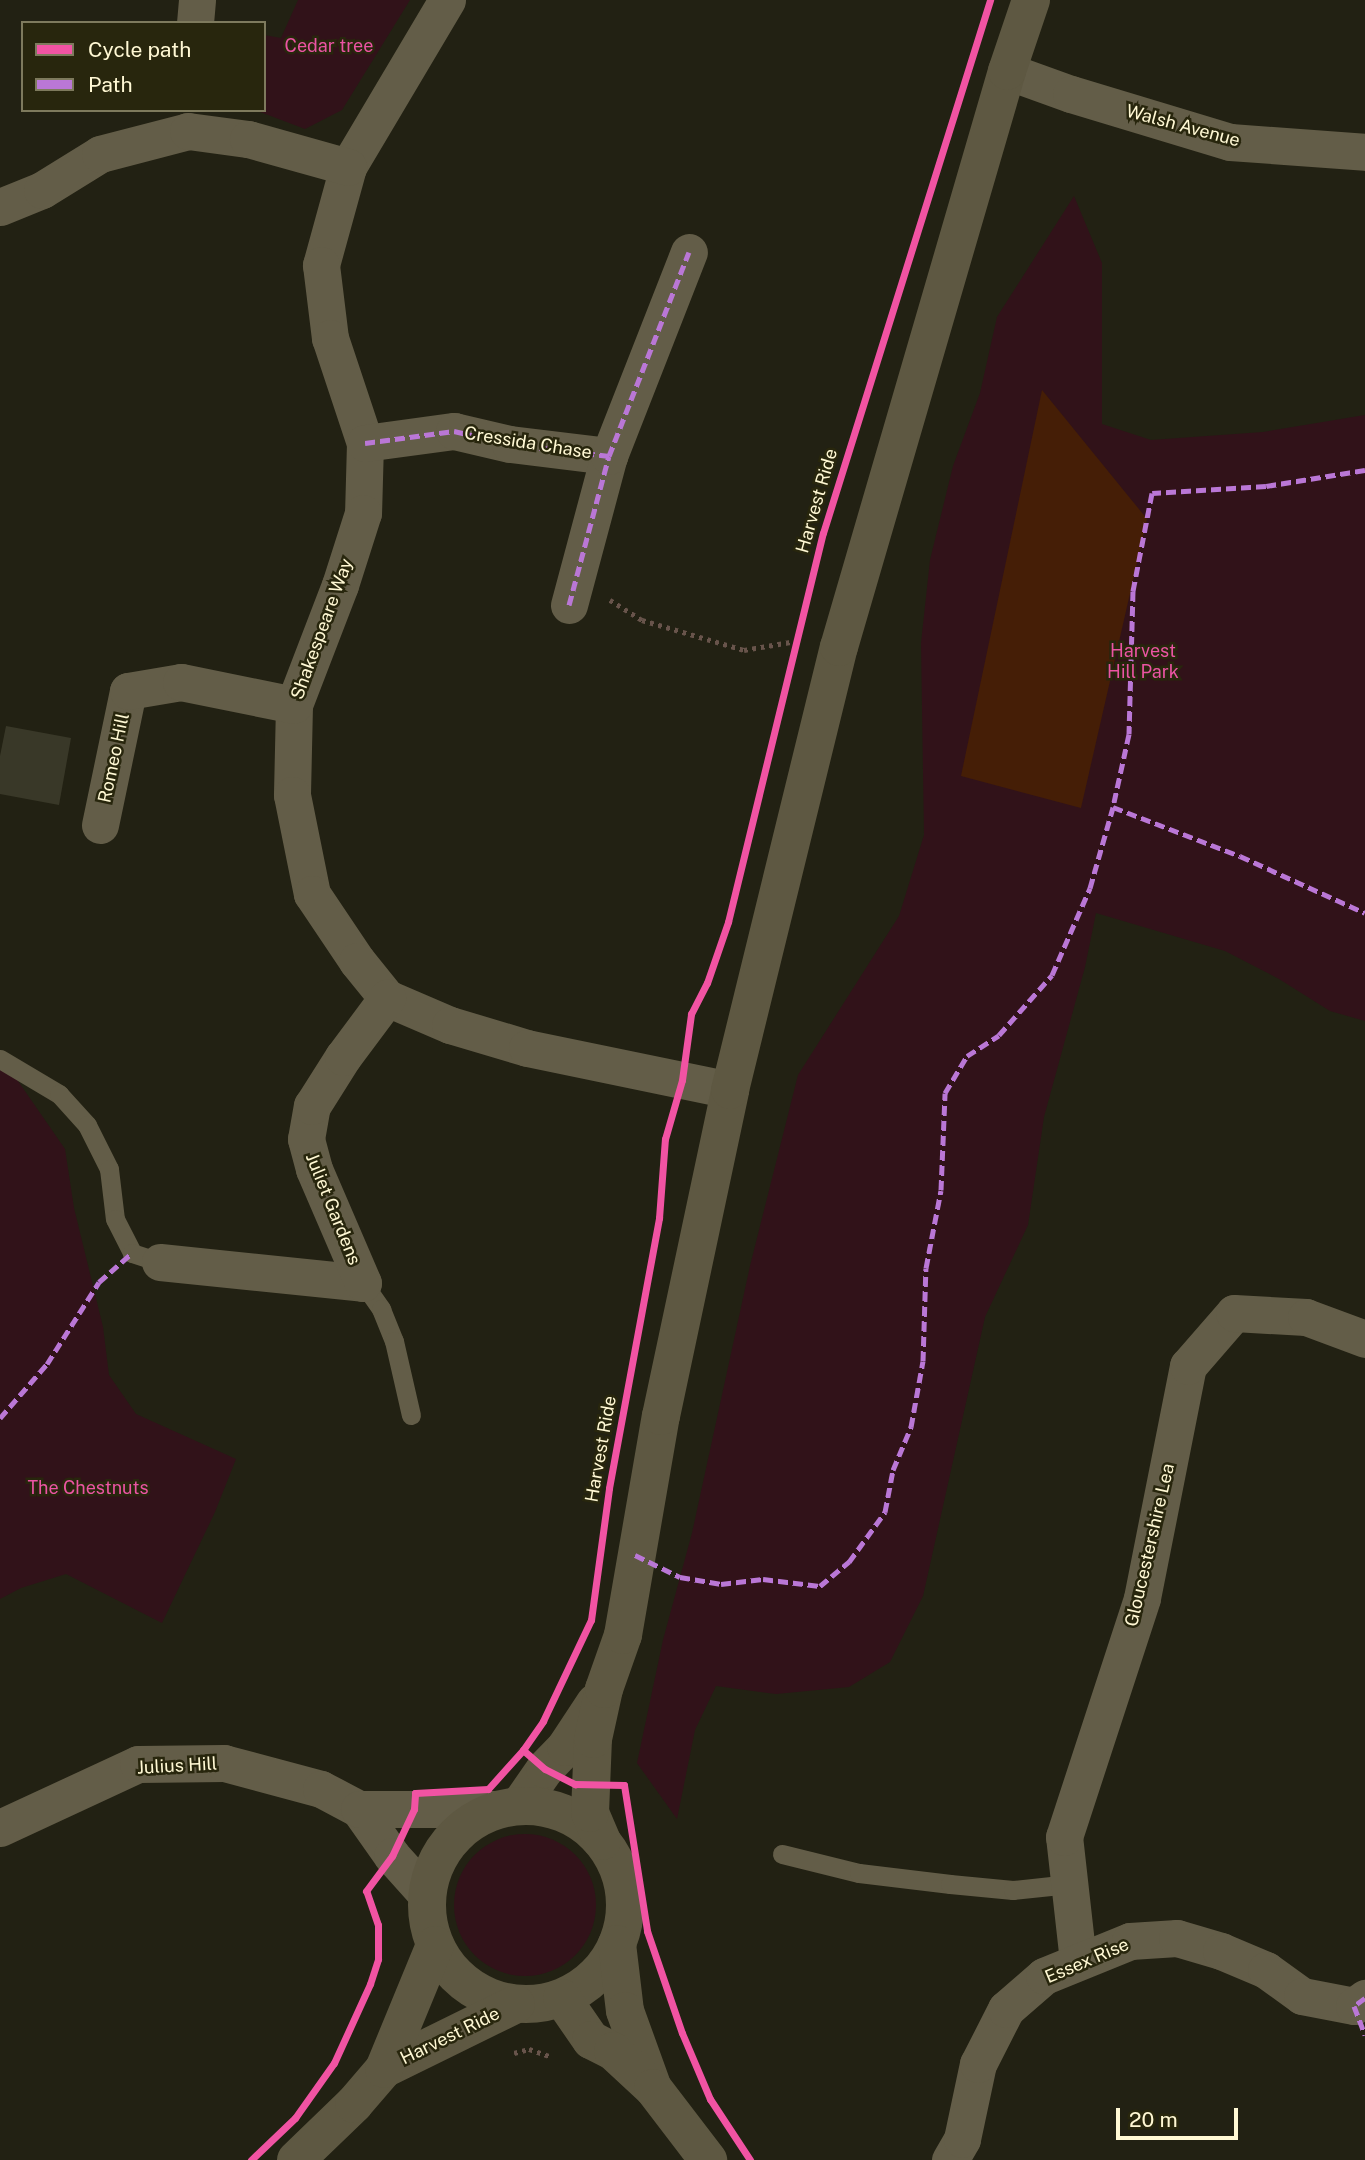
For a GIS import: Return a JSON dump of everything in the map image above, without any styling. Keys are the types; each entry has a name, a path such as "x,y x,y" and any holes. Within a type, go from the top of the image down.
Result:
{"street":[{"path":"195,21 197,0"},
{"name":"Shakespeare Way","path":"447,0 348,167 321,265 330,338 365,443 363,513 340,585 294,705 292,795 312,894 357,961 387,998 450,1025 527,1048 730,1090"},
{"path":"602,1841 579,1821 551,1808 509,1807 471,1821 450,1841 434,1866 427,1895 428,1920 435,1945 449,1967 468,1985 491,1998 516,2004 540,2003 562,1997 594,1976 617,1944 624,1917 624,1890 616,1864 590,1813 593,1739 604,1689 623,1635 661,1416 730,1090 839,647 1007,71 1031,0"},
{"name":"Walsh Avenue","path":"1007,71 1071,94 1230,142 1365,152"},
{"path":"0,207 42,190 100,154 188,121 348,167"},
{"name":"Cressida Chase","path":"573,592 608,456 689,252"},
{"name":"Cressida Chase","path":"365,443 454,431 510,444 608,456"},
{"name":"Romeo Hill","path":"100,825 128,691 181,682 294,705"},
{"name":"Juliet Gardens","path":"160,1262 362,1283 314,1169 306,1139 312,1106 343,1057 387,998"},
{"name":"Gloucestershire Lea","path":"1078,1961 1064,1837 1142,1598 1188,1366 1234,1312 1306,1317 1365,1339"},
{"path":"509,1807 566,1747 604,1689"},
{"name":"Julius Hill","path":"0,1828 138,1764 225,1763 321,1789 359,1809 391,1856 427,1895"},
{"name":"Julius Hill","path":"359,1809 509,1807"},
{"name":"Essex Rise","path":"950,2160 961,2139 978,2064 1006,2009 1044,1976 1130,1941 1177,1938 1221,1951 1265,1970 1302,1996 1361,2013"},
{"path":"617,1944 625,2011 653,2088 694,2155"},
{"name":"Harvest Ride","path":"296,2160 354,2104 384,2069 435,1945"},
{"path":"562,1997 591,2040 613,2051 653,2088"},
{"name":"Harvest Ride","path":"384,2069 516,2004"}],"lane":[{"path":"0,1059 59,1094 87,1125 109,1169 115,1219 132,1253 160,1262"},
{"path":"362,1283 381,1309 394,1341 411,1416"},
{"path":"782,1854 859,1873 950,1884 1013,1890 1070,1884"}],"path":[{"path":"573,592 642,620 744,650 796,641 839,647"},
{"path":"793,655 799,628"},
{"path":"510,2054 529,2049 554,2058"}],"green space":[{"name":"Cedar tree","path":"298,0 410,0 342,110 305,129 260,112 266,112 266,35 281,38"},
{"name":"Harvest Hill Park","path":"1074,196 1102,263 1102,424 1151,440 1263,432 1365,415 1365,1021 1330,1011 1279,979 1225,951 1096,913 1085,967 1044,1117 1028,1225 985,1317 923,1596 890,1662 849,1687 776,1694 716,1686 695,1730 677,1819 637,1763 663,1640 692,1533 750,1266 798,1075 899,916 924,835 921,643 930,560 953,466 980,393 997,317"},
{"name":"The Chestnuts","path":"0,1055 65,1149 74,1208 103,1327 109,1375 136,1414 236,1459 215,1512 162,1623 66,1574 21,1588 0,1599"},
{"path":"525,1834 552,1839 575,1855 591,1878 596,1905 591,1932 575,1955 552,1971 525,1976 498,1971 475,1955 459,1932 454,1905 459,1878 475,1855 498,1839"}],"shaded area":[{"path":"1042,390 1147,519 1081,808 961,776"}],"building":[{"path":"6,726 71,738 59,805 0,794 0,756"}],"marked path":[{"path":"569,605 609,456 689,252"},
{"path":"365,443 454,431 510,444 609,456"},
{"path":"1365,470 1266,486 1152,493 1133,591 1129,734 1113,807 1240,856 1365,913"},
{"path":"635,1555 680,1577 721,1584 763,1579 820,1586 849,1562 885,1512 893,1470 911,1427 923,1361 926,1268 941,1190 945,1093 967,1056 999,1035 1052,975 1090,888 1113,807"},
{"path":"0,1418 47,1364 99,1282 132,1253"},
{"path":"1365,1998 1354,2006 1365,2035"}],"cycle path":[{"path":"251,2160 295,2118 334,2063 370,1984 378,1959 378,1925 366,1891 392,1856 414,1809 415,1793 488,1789 523,1750 543,1721 591,1620 609,1488 659,1218 665,1139 682,1080 691,1014 707,983 728,922 823,533 990,0"},
{"path":"523,1750 545,1769 575,1784 624,1785 647,1931 682,2033 710,2099 750,2160"}]}
